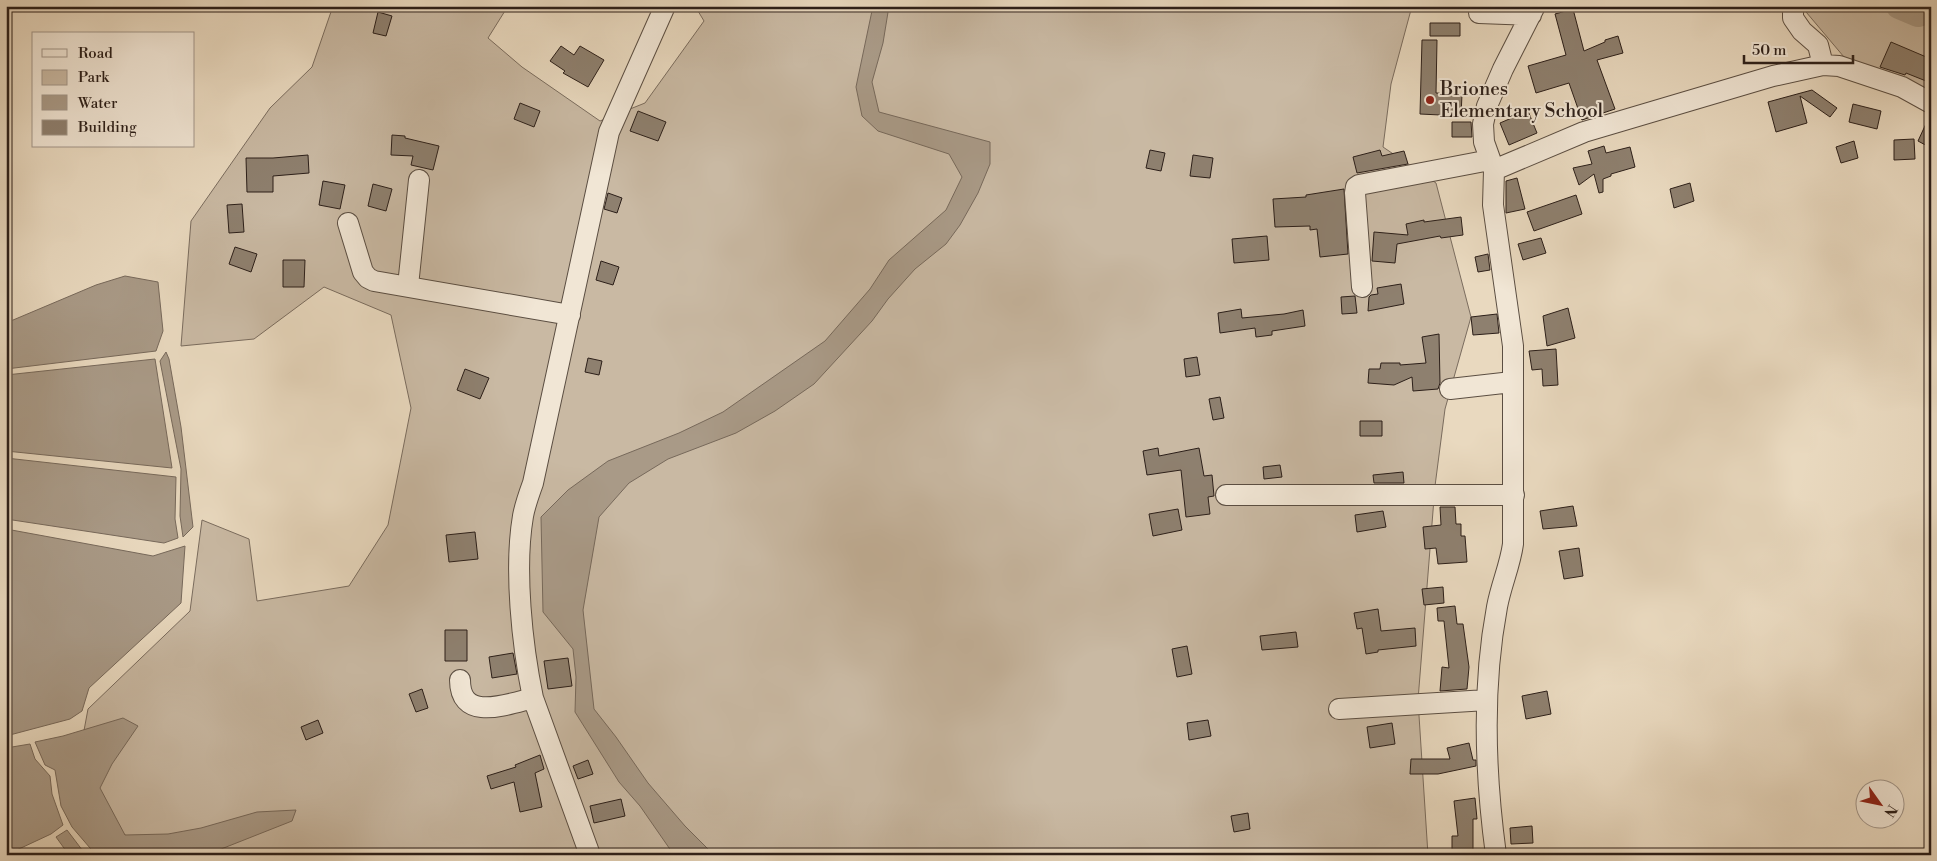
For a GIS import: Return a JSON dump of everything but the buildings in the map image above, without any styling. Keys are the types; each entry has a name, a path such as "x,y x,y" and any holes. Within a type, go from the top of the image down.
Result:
{"street":[{"path":"590,855 533,698 528,674 522,618 519,550 523,514 532,483 570,315 609,132 664,6"},
{"path":"1793,6 1793,18 1802,31 1818,46 1823,65"},
{"path":"1479,13 1533,10"},
{"path":"1496,855 1490,809 1487,684 1497,608 1504,577 1511,560 1513,544 1513,346 1493,206 1492,165 1484,142 1483,124 1487,106 1503,69 1533,10"},
{"path":"1362,287 1355,193 1356,187 1359,185 1492,165 1584,132 1773,76 1823,65 1839,66 1902,87 1931,103"},
{"path":"408,286 420,180"},
{"path":"348,223 363,272 374,281 570,315"},
{"path":"1450,389 1512,382"},
{"path":"1226,495 1514,496"},
{"path":"460,680 460,691 476,707 490,708 533,698"},
{"path":"1339,709 1487,700"}],"green space":[{"path":"333,6 508,6 488,38 522,67 600,121 645,103 704,21 695,6 1412,6 1391,84 1383,147 1436,183 1471,317 1445,409 1435,486 1418,700 1428,855 158,855 125,835 75,779 88,709 190,611 202,520 249,539 257,601 349,586 388,525 411,408 391,315 324,287 254,339 181,346 191,221 270,108 312,67"},
{"path":"1801,6 1931,6 1931,110 1844,57"}],"water":[{"path":"873,6 889,6 883,43 872,82 879,112 990,142 990,164 978,193 960,225 946,244 915,269 888,299 872,321 814,384 775,411 736,433 668,459 629,483 599,517 583,610 594,709 648,783 685,826 714,855 674,855 640,806 619,782 575,712 576,677 573,649 543,612 541,517 568,490 608,461 679,433 723,412 825,341 870,289 889,260 946,210 962,177 949,154 878,131 862,116 856,87"},
{"path":"125,276 158,282 163,331 156,351 6,369 6,323 96,285"},
{"path":"166,352 169,359 181,427 193,527 183,537 180,516 181,469 160,361"},
{"path":"155,359 172,468 6,451 6,375"},
{"path":"6,458 176,477 175,519 178,538 164,543 6,519"},
{"path":"6,529 153,556 185,546 181,603 89,688 82,711 70,719 6,736"},
{"path":"123,718 138,726 112,764 100,788 125,835 168,834 201,828 257,812 296,810 292,821 206,855 96,855 72,827 61,806 55,770 45,765 35,742 63,736"},
{"path":"30,744 35,759 50,776 52,794 63,825 51,834 6,855 6,748"},
{"path":"67,830 86,855 69,855 56,837"}],"waterway":[{"path":"1899,6 1918,14 1931,10"}],"place":[{"name":"Briones Elementary School","path":"1430,100"}]}
